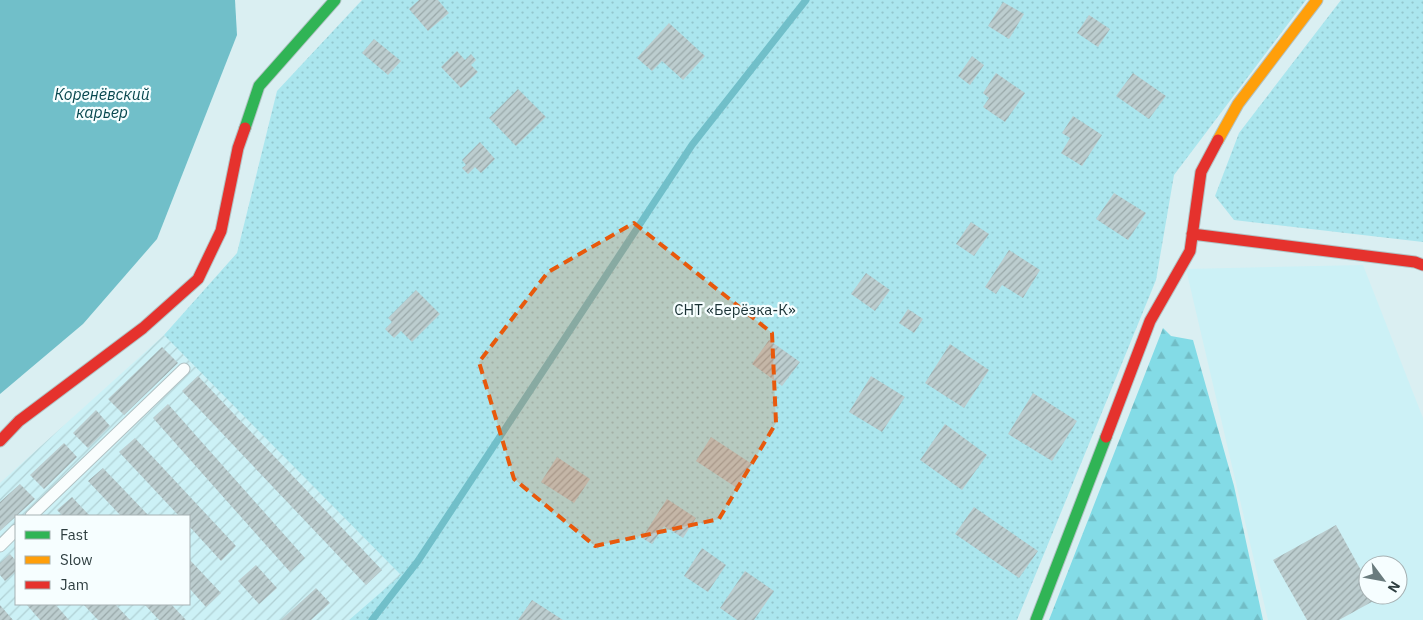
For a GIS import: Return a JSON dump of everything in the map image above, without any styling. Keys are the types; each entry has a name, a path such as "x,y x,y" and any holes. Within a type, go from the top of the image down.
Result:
{"street":[{"path":"0,441 19,421 144,328 198,279 221,231 238,148 259,86 336,0"},
{"path":"1036,620 1150,321 1190,251 1202,172 1238,104 1317,0"},
{"path":"1192,234 1415,262 1423,265"}],"lane":[{"path":"32,515 184,369"},
{"path":"0,546 15,531"}],"highlighted area":[{"path":"634,223 772,333 776,423 719,519 595,546 514,479 479,362 548,272"}],"shaded area":[{"path":"1363,265 1423,418 1423,620 1268,620 1186,269"},
{"path":"164,335 402,575 349,620 0,620 0,483"}],"green space":[{"name":"СНТ «Берёзка-К»","path":"362,0 1306,0 1174,175 1156,280 1017,620 349,620 401,575 164,335 237,253 277,91"},
{"path":"1341,0 1423,0 1423,242 1234,220 1215,196 1239,133"},
{"path":"1163,328 1171,336 1193,340 1234,486 1263,620 1049,620"}],"water":[{"name":"Коренёвский карьер","path":"0,0 235,0 237,35 157,239 83,324 0,394"}],"building":[{"path":"419,0 438,0 449,13 428,31 409,9"},
{"path":"1003,2 1024,14 1009,39 988,26"},
{"path":"1089,15 1110,29 1098,47 1077,33"},
{"path":"669,23 705,56 683,80 662,61 652,71 637,58"},
{"path":"374,39 401,61 388,75 362,53"},
{"path":"457,51 465,60 471,54 476,60 471,65 478,72 461,88 441,67"},
{"path":"972,56 984,65 970,85 958,76"},
{"path":"996,73 1025,93 1005,122 983,107 989,98 983,93"},
{"path":"1133,73 1166,96 1149,119 1116,96"},
{"path":"518,89 546,117 516,146 489,118"},
{"path":"1073,116 1102,135 1082,166 1061,153 1070,138 1062,133"},
{"path":"480,142 495,159 481,173 475,167 468,174 462,168 466,165 462,160"},
{"path":"1114,193 1146,213 1128,240 1096,219"},
{"path":"971,222 989,234 974,256 956,244"},
{"path":"1009,250 1040,270 1023,298 1002,285 996,294 985,287"},
{"path":"866,273 890,290 875,311 851,294"},
{"path":"416,290 440,314 412,342 401,331 394,338 385,329 392,322 388,318"},
{"path":"908,309 923,319 914,333 899,323"},
{"path":"769,340 800,362 782,386 752,364"},
{"path":"950,344 989,370 964,408 925,383"},
{"path":"162,347 178,363 124,415 108,399"},
{"path":"198,376 382,570 366,585 182,391"},
{"path":"871,376 905,397 882,432 849,412"},
{"path":"1033,393 1077,421 1052,461 1008,434"},
{"path":"168,404 305,558 290,572 153,418"},
{"path":"96,410 110,426 88,448 73,433"},
{"path":"945,424 987,455 962,490 920,460"},
{"path":"711,437 752,464 737,488 696,461"},
{"path":"135,438 236,546 221,561 190,527 190,515 178,515 119,452"},
{"path":"64,443 77,457 44,489 30,475"},
{"path":"557,457 590,479 574,503 541,482"},
{"path":"103,468 148,515 120,515 88,481"},
{"path":"20,484 35,499 18,515 15,515 15,517 0,531 0,502"},
{"path":"72,497 89,515 62,515 57,510"},
{"path":"667,499 696,518 683,538 664,526 652,544 642,538"},
{"path":"974,507 1038,551 1019,578 955,534"},
{"path":"1336,525 1358,565 1358,605 1366,605 1339,620 1307,620 1273,560"},
{"path":"702,548 726,565 708,592 684,576"},
{"path":"10,554 15,560 15,572 5,581 0,575 0,563"},
{"path":"190,560 221,593 206,607 190,589"},
{"path":"256,565 277,588 259,604 238,581"},
{"path":"745,571 774,591 754,620 737,620 720,608"},
{"path":"316,588 330,603 311,620 281,620"},
{"path":"532,600 563,620 518,620"},
{"path":"0,605 13,620 0,620"},
{"path":"27,605 56,605 69,620 40,620"},
{"path":"84,605 116,605 130,620 98,620"},
{"path":"145,605 172,605 186,620 159,620"}],"waterway":[{"path":"372,620 418,561 692,145 806,0"}],"traffic: fast":[{"path":"245,128 259,86 335,0"},
{"path":"1036,620 1106,437"}],"traffic: slow":[{"path":"1218,140 1238,104 1317,0"}],"traffic: jam":[{"path":"0,441 19,421 143,328 198,279 221,231 238,148 245,128"},
{"path":"1106,437 1150,321 1190,251 1201,172 1218,140"},
{"path":"1192,234 1415,262 1423,265"}]}
